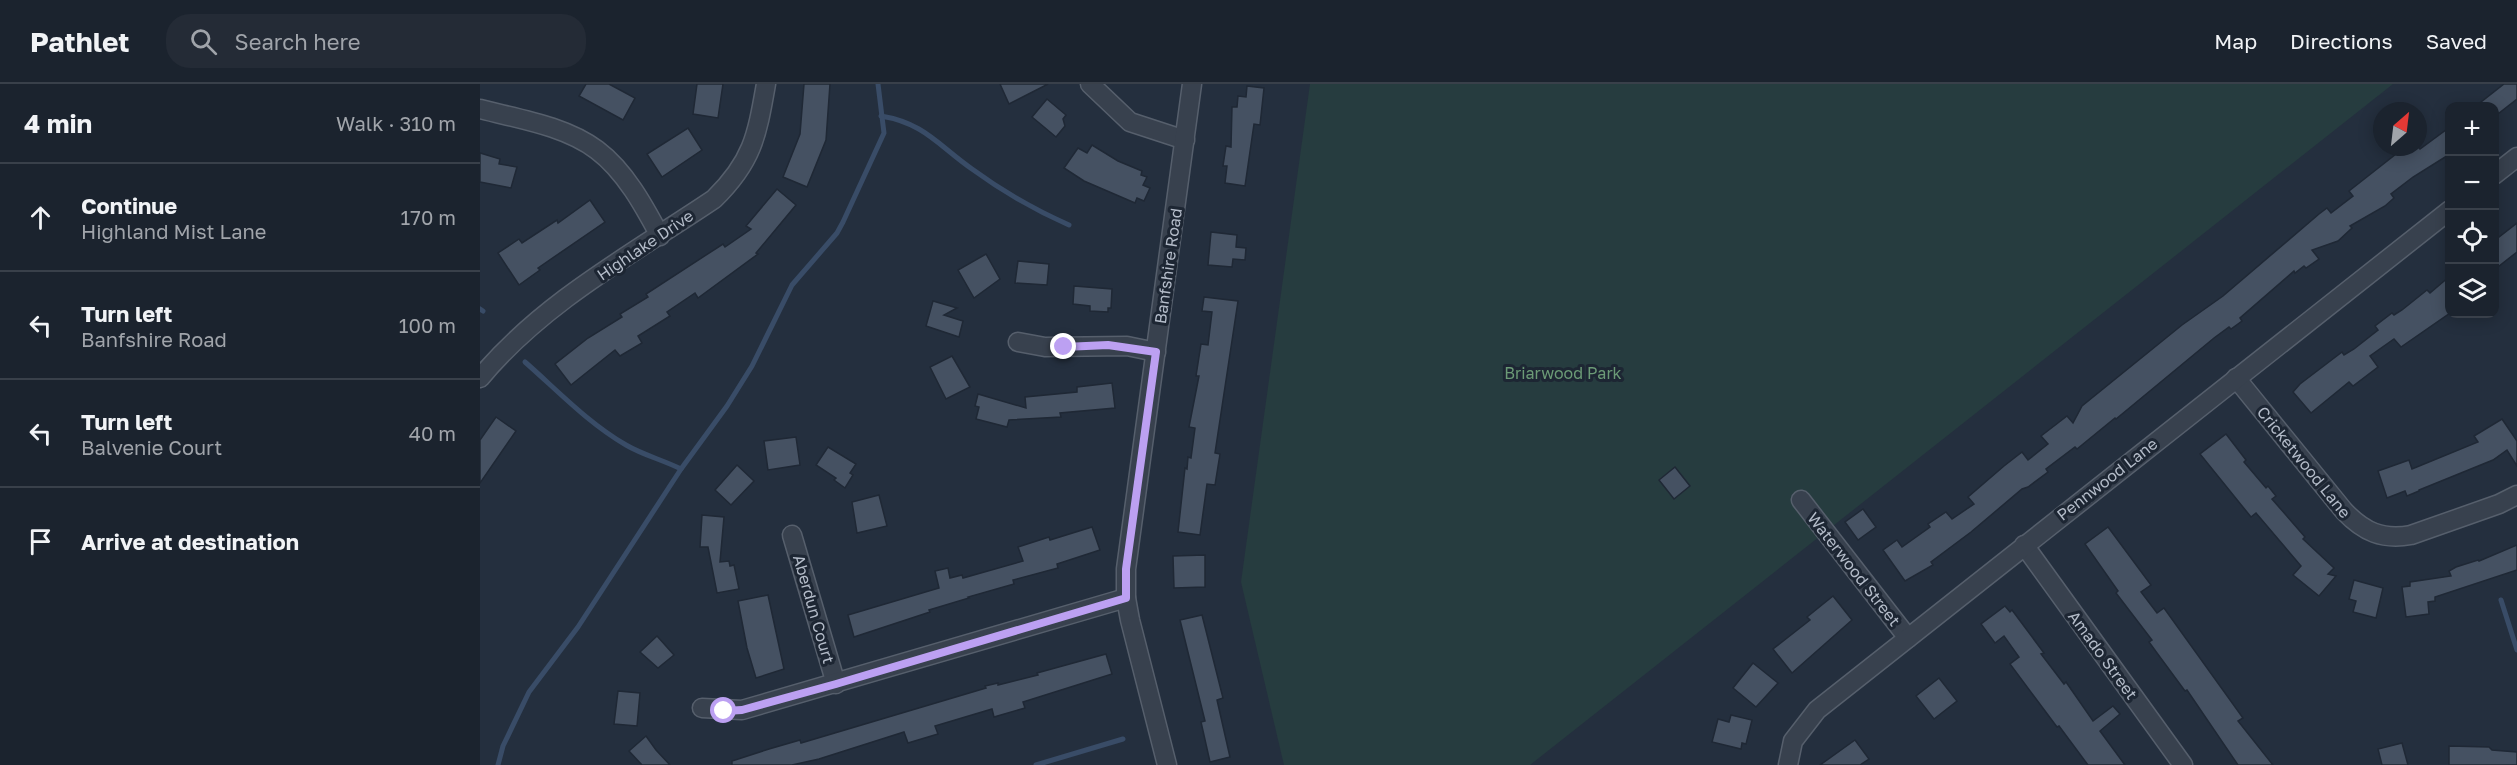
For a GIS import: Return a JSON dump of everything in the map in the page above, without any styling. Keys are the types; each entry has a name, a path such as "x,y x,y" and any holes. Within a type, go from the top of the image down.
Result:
{"street":[{"name":"Highlake Drive","path":"480,378 514,342 570,296 714,199 733,181 749,155 757,133 766,84"},
{"path":"1090,84 1130,122 1185,140"},
{"name":"Banfshire Road","path":"1167,765 1130,620 1126,598 1126,569 1192,84"},
{"path":"480,109 551,128 581,140 597,150 609,161 631,189 660,236"},
{"path":"2499,171 2517,157"},
{"name":"Pennwood Lane","path":"1788,765 1793,741 1806,721 2024,545 2445,214"},
{"path":"1018,342 1045,347 1127,346 1156,352"},
{"name":"Cricketwood Lane","path":"2236,378 2344,511 2361,528 2377,536 2398,538 2411,535 2499,504 2517,495"},
{"name":"Waterwood Street","path":"1800,500 1908,638"},
{"name":"Aberdun Court","path":"792,535 836,684"},
{"name":"Amado Street","path":"2024,545 2183,765"},
{"path":"702,708 742,710 1126,598"}],"green space":[{"name":"Briarwood Park","path":"1310,84 2393,84 1530,765 1284,765 1241,582"}],"building":[{"path":"586,84 609,84 635,98 623,120 579,96"},
{"path":"697,84 723,84 718,118 693,114"},
{"path":"804,84 830,84 826,140 807,187 783,177 800,134"},
{"path":"1000,84 1048,84 1009,104"},
{"path":"2504,84 2517,84 2517,99 2499,113 2499,102 2481,102"},
{"path":"1247,86 1264,88 1260,125 1254,124 1245,186 1225,183 1227,166 1223,166 1226,146 1231,147 1232,107 1237,107 1238,96 1246,97"},
{"path":"1047,99 1066,115 1063,119 1065,126 1056,137 1032,117"},
{"path":"688,128 702,150 662,177 647,154"},
{"path":"2445,131 2445,157 2391,194 2394,198 2385,206 2350,226 2352,228 2338,241 2312,250 2319,259 2306,268 2304,266 2295,273 2294,271 2240,318 2242,321 2214,338 2116,419 2046,469 2048,472 2022,489 1931,562 1933,565 1905,581 1883,550 1897,540 1902,547 1930,527 1928,524 1946,512 1952,519 1974,504 1968,497 2004,466 2022,452 2028,460 2048,444 2041,436 2067,416 2073,423 2082,406 2182,325 2223,296 2319,214 2327,208 2331,213 2353,196 2349,191 2394,156 2427,156 2427,144"},
{"path":"1092,145 1118,161 1142,171 1141,175 1147,177 1143,185 1150,188 1144,201 1137,198 1135,203 1084,181 1064,168 1078,148 1087,153"},
{"path":"480,153 500,159 499,164 517,167 511,188 480,182"},
{"path":"777,189 796,205 756,253 758,254 698,298 695,293 667,312 670,316 638,336 642,343 620,356 615,350 571,385 555,364 588,338 622,317 620,314 648,297 646,294 723,244 725,247 751,229 746,226"},
{"path":"590,200 605,222 538,268 540,270 519,285 498,253 519,239 522,243 557,220 558,223"},
{"path":"2517,223 2517,252 2499,266 2499,264 2499,237"},
{"path":"1211,232 1237,235 1236,247 1246,248 1245,260 1233,259 1232,267 1208,265"},
{"path":"986,254 1000,279 974,298 958,270"},
{"path":"1018,261 1049,264 1047,285 1015,283"},
{"path":"2445,280 2445,316 2401,347 2394,339 2370,356 2378,367 2353,386 2349,382 2311,413 2293,392 2342,352 2344,355 2354,349 2378,330 2375,326 2392,313 2394,315 2402,310 2427,290 2430,293"},
{"path":"1074,286 1112,289 1111,308 1108,308 1108,312 1090,311 1090,306 1073,304"},
{"path":"1204,297 1238,301 1215,453 1220,454 1215,485 1207,484 1200,535 1178,532 1185,468 1187,469 1188,457 1191,458 1195,428 1189,427 1199,376 1196,376 1201,344 1208,345 1212,312 1202,311"},
{"path":"933,301 957,308 944,315 963,321 959,337 926,326"},
{"path":"952,356 970,387 946,399 930,367"},
{"path":"1112,383 1115,408 1060,413 1061,417 1009,420 1007,427 976,419 979,407 975,406 978,394 1026,408 1025,397 1077,392 1077,387"},
{"path":"496,417 516,431 480,483 480,440"},
{"path":"2502,419 2517,441 2517,466 2507,450 2493,460 2407,496 2405,491 2387,498 2378,471 2409,460 2412,469 2478,442 2474,436"},
{"path":"2226,434 2246,460 2244,462 2276,496 2272,499 2305,537 2303,539 2334,568 2328,574 2336,576 2319,596 2293,575 2301,566 2256,513 2251,517 2200,454"},
{"path":"796,437 800,465 768,470 764,441"},
{"path":"828,447 856,464 850,473 853,475 845,488 834,480 836,478 816,465"},
{"path":"737,465 754,481 731,505 715,490"},
{"path":"1675,467 1690,486 1674,499 1659,480"},
{"path":"879,495 887,526 857,533 852,502"},
{"path":"1863,509 1876,527 1858,540 1845,522"},
{"path":"702,515 724,517 720,562 729,561 730,566 734,565 739,589 717,593 708,547 700,547"},
{"path":"1092,527 1100,550 1057,564 1058,568 1013,580 1014,584 968,597 854,637 848,615 939,588 935,571 948,568 950,578 962,575 963,578 1023,561 1018,547"},
{"path":"2108,527 2151,585 2141,592 2157,613 2164,608 2243,718 2238,721 2273,765 2238,765 2187,690 2185,691 2149,642 2152,640 2116,593 2118,591 2085,544"},
{"path":"2517,545 2517,570 2435,597 2435,601 2428,602 2429,614 2406,617 2402,587 2410,586 2410,582 2451,576 2449,571 2456,567 2479,561"},
{"path":"1205,555 1205,587 1174,588 1173,556"},
{"path":"2354,580 2383,588 2376,618 2353,612 2356,601 2349,599"},
{"path":"768,595 784,669 756,678 747,648 738,601"},
{"path":"1833,596 1852,620 1792,673 1773,649 1810,620 1807,617"},
{"path":"2005,606 2010,612 2012,610 2044,653 2041,654 2064,684 2066,682 2093,721 2113,706 2120,714 2100,731 2125,765 2088,765 2059,726 2057,727 2010,664 2019,657 2004,636 1995,643 1981,624"},
{"path":"1202,615 1223,698 1217,700 1230,757 1210,762 1201,722 1205,721 1180,620"},
{"path":"657,636 674,655 658,668 640,652"},
{"path":"1106,654 1112,674 1023,702 1025,708 994,717 992,709 935,726 938,734 908,743 904,732 819,759 792,765 732,765 732,761 769,749 800,740 801,743 986,688 985,686 1038,675 1037,673"},
{"path":"1753,663 1778,683 1756,707 1733,688"},
{"path":"1939,678 1957,701 1934,719 1916,696"},
{"path":"618,691 640,693 637,726 614,724"},
{"path":"1731,715 1752,720 1746,744 1742,743 1741,749 1712,742 1718,719 1729,722"},
{"path":"646,736 670,765 642,765 629,751"},
{"path":"1855,740 1869,759 1860,765 1820,765"},
{"path":"2402,743 2408,765 2382,765 2378,749"},
{"path":"2449,746 2489,747 2492,750 2517,752 2517,765 2449,765"}],"waterway":[{"path":"498,765 503,746 529,692 578,627 681,469 727,406 752,366 792,285 837,233 884,133 878,84"},
{"path":"881,116 896,119 920,130 995,185 1069,225"},
{"path":"525,362 612,436 633,449 681,469"},
{"path":"2501,600 2517,650"},
{"path":"1036,765 1123,739"}],"route":[{"path":"724,711 742,710 836,684 1126,598 1126,569 1156,352 1127,346 1064,347"}]}
